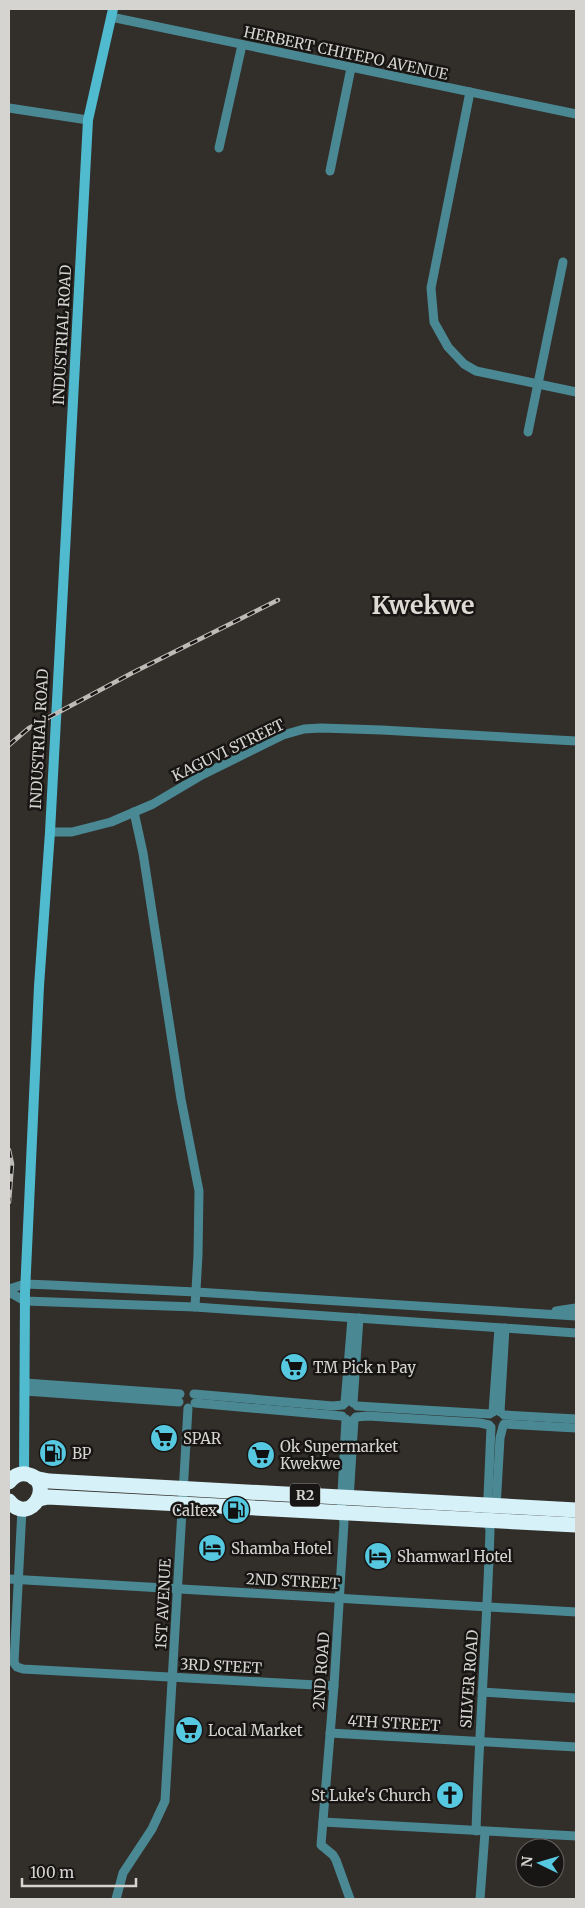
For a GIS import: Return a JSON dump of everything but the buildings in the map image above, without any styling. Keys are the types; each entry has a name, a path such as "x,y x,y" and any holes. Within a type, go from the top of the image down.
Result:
{"highway":[{"path":"9,1481 13,1477 29,1476 40,1487 39,1498"},
{"name":"R2","path":"29,1476 93,1491 345,1508 491,1516 543,1516 576,1510"},
{"name":"R2","path":"22,1508 31,1507 39,1498 93,1491"},
{"path":"9,1501 14,1506 22,1508"},
{"name":"R2","path":"543,1516 576,1525"}],"street":[{"name":"HERBERT CHITEPO AVENUE","path":"112,13 242,45 576,114"},
{"name":"INDUSTRIAL ROAD","path":"29,1476 25,1387 25,1301 39,986 50,832 88,120 112,13"},
{"path":"219,148 242,45"},
{"path":"330,171 351,68"},
{"path":"470,92 431,288 434,322 448,347 464,364 476,371 576,392"},
{"path":"9,108 88,120"},
{"path":"528,432 563,262"},
{"name":"KAGUVI STREET","path":"50,832 72,832 112,822 153,804 202,775 283,735 304,730 321,728 382,730 576,741"},
{"path":"134,812 143,853 181,1099 199,1191 195,1308"},
{"path":"9,1290 26,1284 196,1292 576,1316"},
{"path":"9,1290 25,1301 195,1308 576,1333"},
{"path":"292,1314 293,1298"},
{"path":"536,1314 576,1308"},
{"path":"350,1404 356,1318"},
{"path":"491,1516 500,1438 502,1328"},
{"path":"25,1387 179,1398 187,1390 192,1402"},
{"path":"179,1398 182,1407 192,1402 333,1406 350,1404 499,1417 576,1428"},
{"path":"192,1402 350,1418 368,1416 480,1423 497,1429 499,1417"},
{"name":"1ST AVENUE","path":"116,1899 123,1873 152,1828 165,1801 183,1496 192,1402"},
{"path":"350,1404 359,1412 350,1418"},
{"path":"350,1404 341,1410 350,1418"},
{"path":"491,1516 490,1426 488,1419 499,1417 576,1419"},
{"name":"2ND ROAD","path":"350,1418 334,1686 321,1845 333,1854 350,1899"},
{"path":"13,1579 22,1508"},
{"name":"SILVER ROAD","path":"480,1899 479,1741 488,1607 491,1516"},
{"name":"2ND STREET","path":"13,1579 177,1587 576,1612"},
{"name":"3RD STEET","path":"13,1579 14,1663 17,1667 23,1669 334,1686"},
{"path":"482,1692 576,1698"},
{"name":"4TH STREET","path":"330,1733 576,1747"},
{"path":"323,1822 576,1836"}],"railway":[{"path":"9,745 29,728 132,673 278,600"},
{"path":"9,1150 12,1164 9,1202"}],"place":[{"name":"TM Pick n Pay","path":"294,1367"},
{"name":"SPAR","path":"164,1438"},
{"name":"BP","path":"53,1453"},
{"name":"Ok Supermarket Kwekwe","path":"261,1455"},
{"name":"Caltex","path":"236,1510"},
{"name":"Shamba Hotel","path":"212,1548"},
{"name":"Shamwarl Hotel","path":"378,1556"},
{"name":"Local Market","path":"189,1730"},
{"name":"St Luke's Church","path":"450,1795"}],"district":[{"name":"Kwekwe","path":"423,605"}]}
